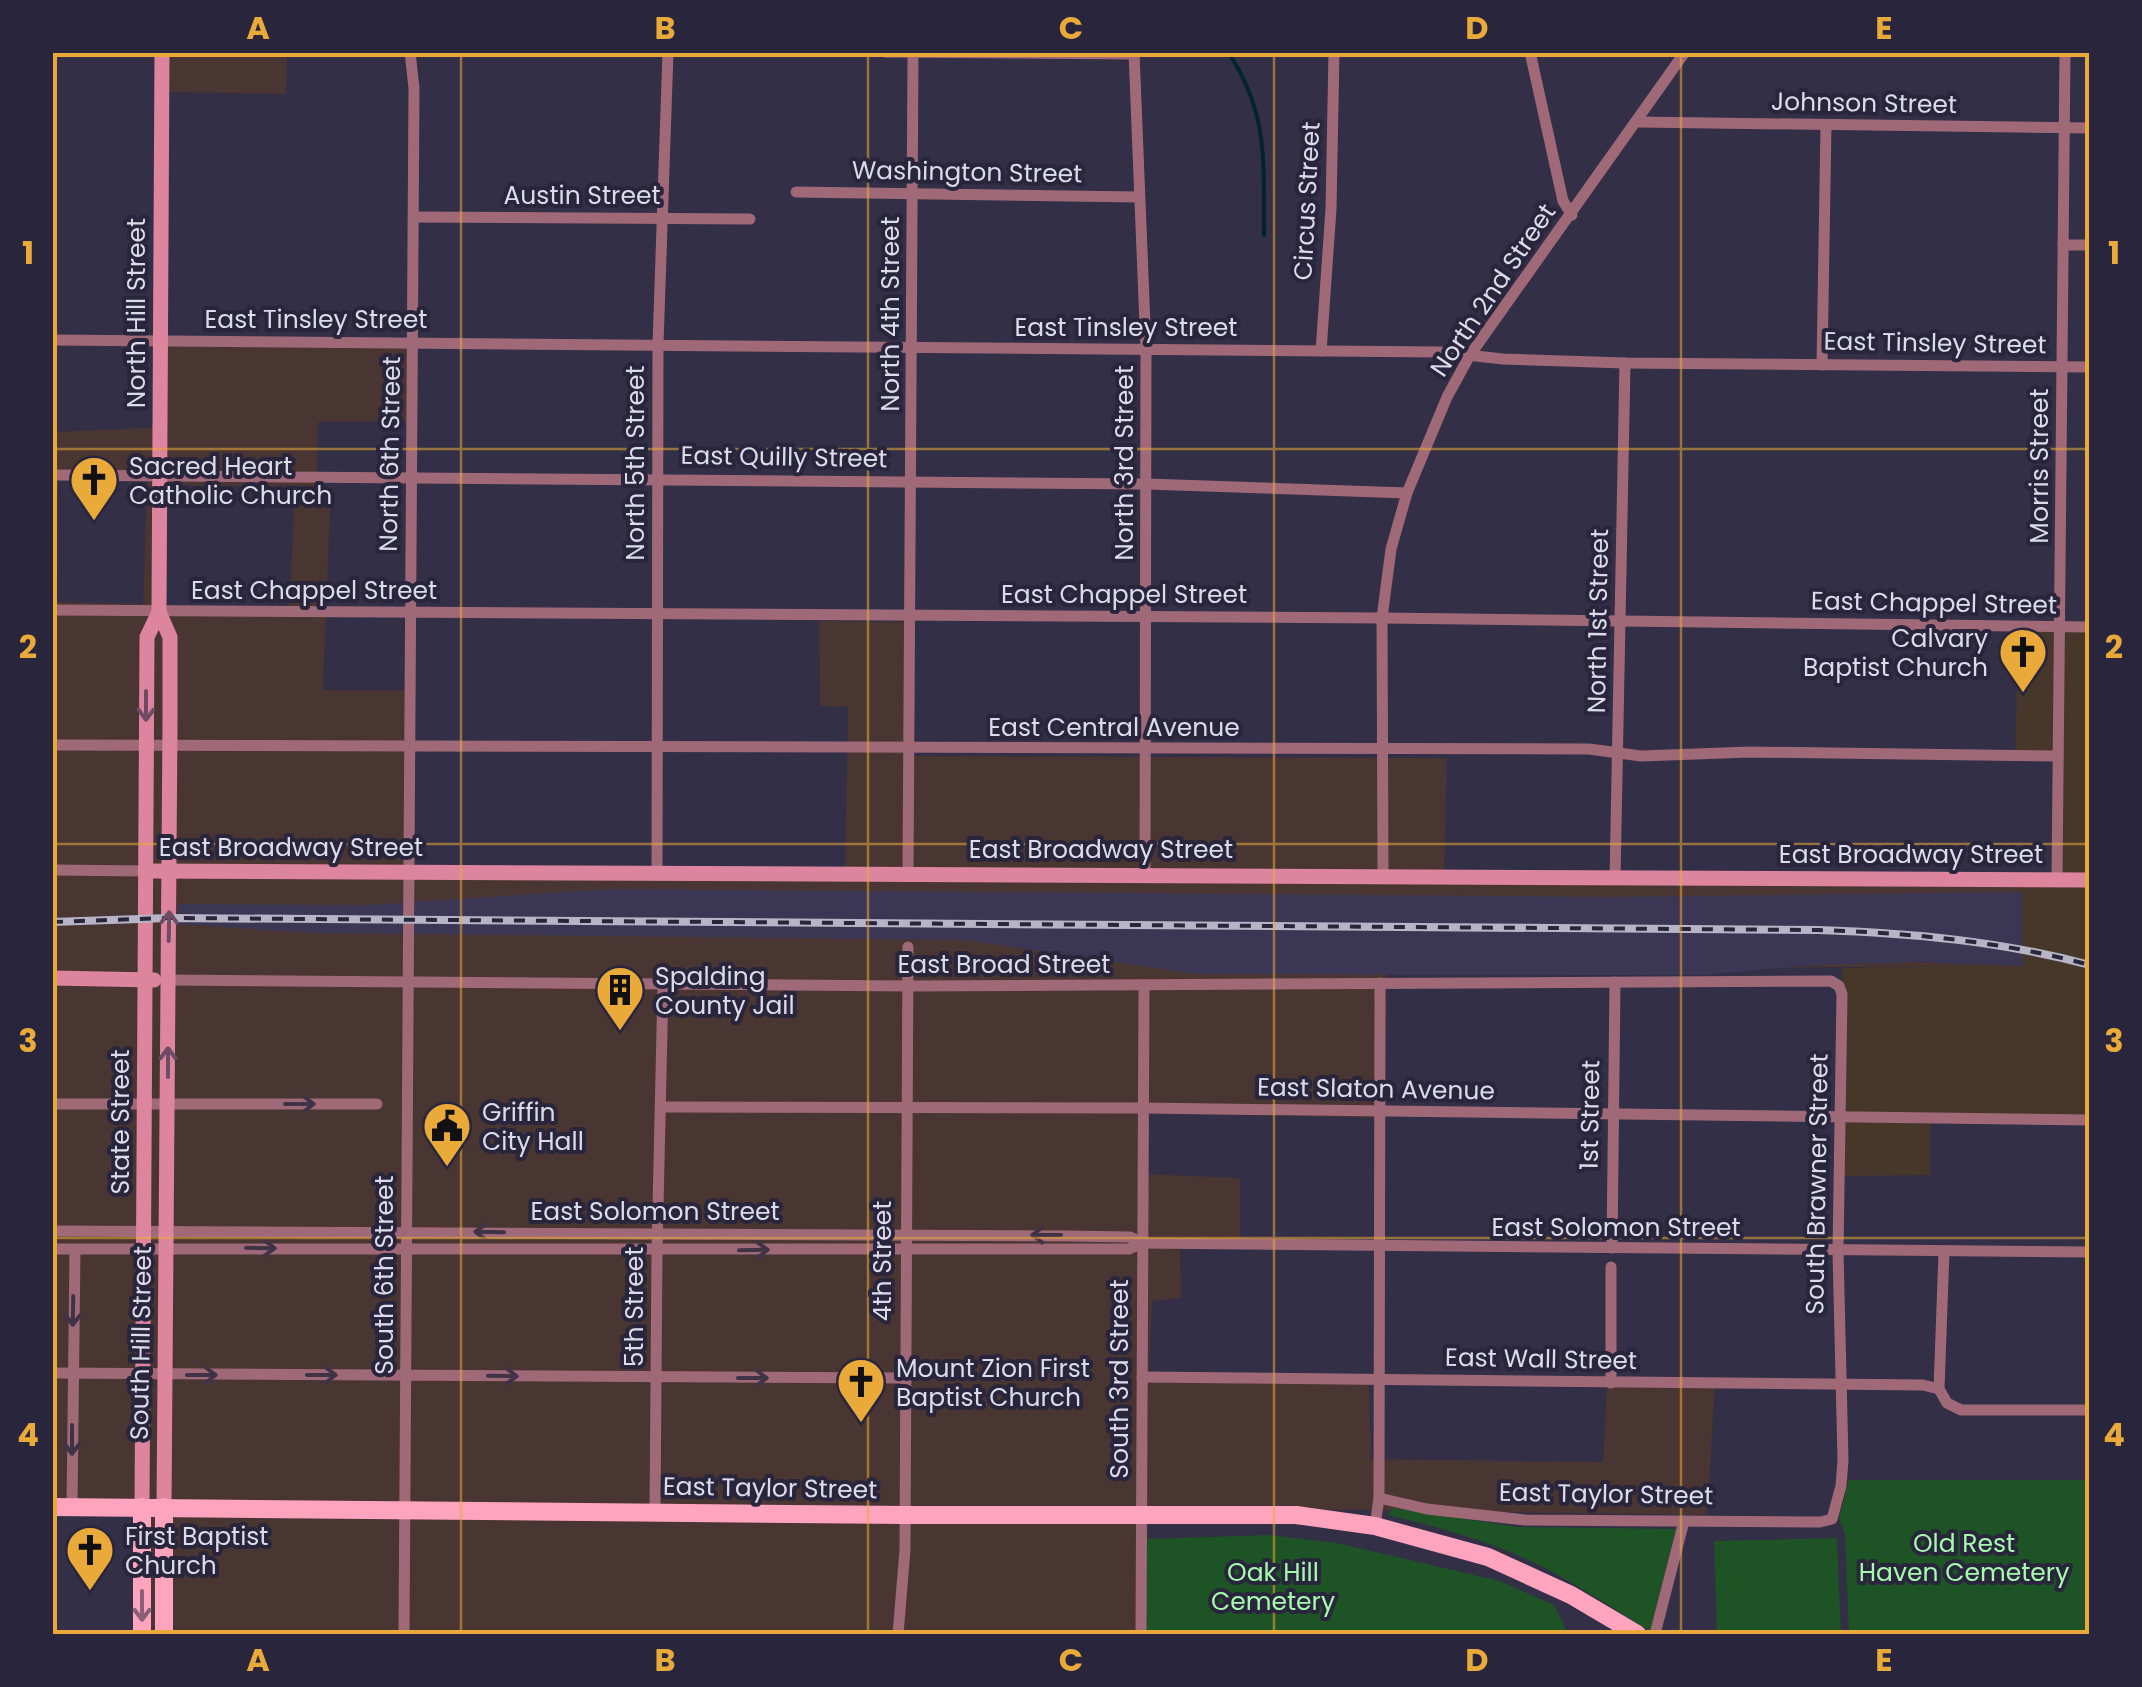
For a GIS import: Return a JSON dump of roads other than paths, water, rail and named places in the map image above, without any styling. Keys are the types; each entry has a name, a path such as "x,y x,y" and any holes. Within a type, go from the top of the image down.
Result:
{"main road":[{"name":"North Hill Street","path":"162,52 159,612 170,637 170,871"},
{"name":"State Street","path":"142,1634 147,637 159,612"},
{"name":"East Broadway Street","path":"145,871 2090,880"},
{"name":"South Hill Street","path":"164,1634 170,871"},
{"path":"52,978 168,980"},
{"name":"East Taylor Street","path":"52,1507 1296,1515 1374,1526 1456,1547 1519,1570 1637,1634"}],"street":[{"name":"North 6th Street","path":"408,916 414,343 414,88 410,52"},
{"name":"North 5th Street","path":"657,873 658,344 668,52"},
{"name":"Circus Street","path":"1321,351 1331,210 1334,52"},
{"path":"1530,52 1561,192 1572,215"},
{"name":"North 2nd Street","path":"1383,876 1382,618 1390,549 1407,493 1470,355 1685,52"},
{"name":"Morris Street","path":"2056,880 2065,52"},
{"path":"889,53 1134,53"},
{"name":"North 3rd Street","path":"1134,53 1146,350 1145,874"},
{"name":"North 4th Street","path":"908,873 914,55"},
{"name":"Johnson Street","path":"1638,122 2090,128"},
{"path":"1822,364 1826,125"},
{"name":"Washington Street","path":"796,192 1138,197"},
{"path":"1561,192 1574,198 1586,195"},
{"name":"Austin Street","path":"414,216 750,220"},
{"path":"2063,245 2090,245"},
{"name":"East Tinsley Street","path":"52,340 1321,351 1625,363 2090,367"},
{"name":"North 1st Street","path":"1615,879 1625,363"},
{"name":"East Quilly Street","path":"52,475 1147,484 1407,493"},
{"name":"East Chappel Street","path":"52,610 1382,618 2090,627"},
{"name":"East Central Avenue","path":"52,745 1589,749 1641,756 1750,752 2058,756"},
{"path":"52,870 145,871"},
{"name":"South 6th Street","path":"404,1634 408,916"},
{"name":"4th Street","path":"898,1634 905,1515 908,947"},
{"name":"East Broad Street","path":"168,980 908,986 1831,982 1839,986"},
{"name":"1st Street","path":"1612,1248 1615,982"},
{"path":"1374,1526 1379,1498 1380,983"},
{"name":"5th Street","path":"656,1511 656,1251 663,984"},
{"path":"1142,1243 1144,986"},
{"name":"South Brawner Street","path":"1832,1519 1841,1486 1839,986"},
{"path":"52,1104 377,1104"},
{"name":"East Slaton Avenue","path":"662,1107 1143,1108 2090,1120"},
{"name":"East Solomon Street","path":"52,1231 1130,1237 1142,1243 1379,1247 2090,1252"},
{"name":"East Solomon Street","path":"52,1249 1129,1250 1142,1243"},
{"name":"South 3rd Street","path":"1141,1634 1142,1243"},
{"path":"72,1508 75,1250"},
{"path":"1838,1270 1865,1252"},
{"path":"1944,1252 1939,1389 1947,1403 1961,1410 2090,1410"},
{"path":"1611,1382 1612,1266"},
{"path":"52,1373 906,1378"},
{"name":"East Wall Street","path":"1142,1377 1923,1385 1939,1389"},
{"name":"East Taylor Street","path":"1379,1498 1427,1510 1525,1520 1832,1519"},
{"path":"1655,1634 1684,1521"}],"waterway":[{"path":"1228,52 1242,75 1258,119 1264,235"}],"railway":[{"path":"52,922 169,918 1818,930 1955,940 2090,965"}],"place":[{"name":"Sacred Heart Catholic Church","path":"94,522"},
{"name":"Calvary Baptist Church","path":"2023,694"},
{"name":"Spalding County Jail","path":"620,1032"},
{"name":"Griffin City Hall","path":"447,1168"},
{"name":"Mount Zion First Baptist Church","path":"861,1424"},
{"name":"First Baptist Church","path":"90,1592"}],"park label":[{"name":"Old Rest Haven Cemetery","path":"1964,1558"},
{"name":"Oak Hill Cemetery","path":"1273,1586"}]}
